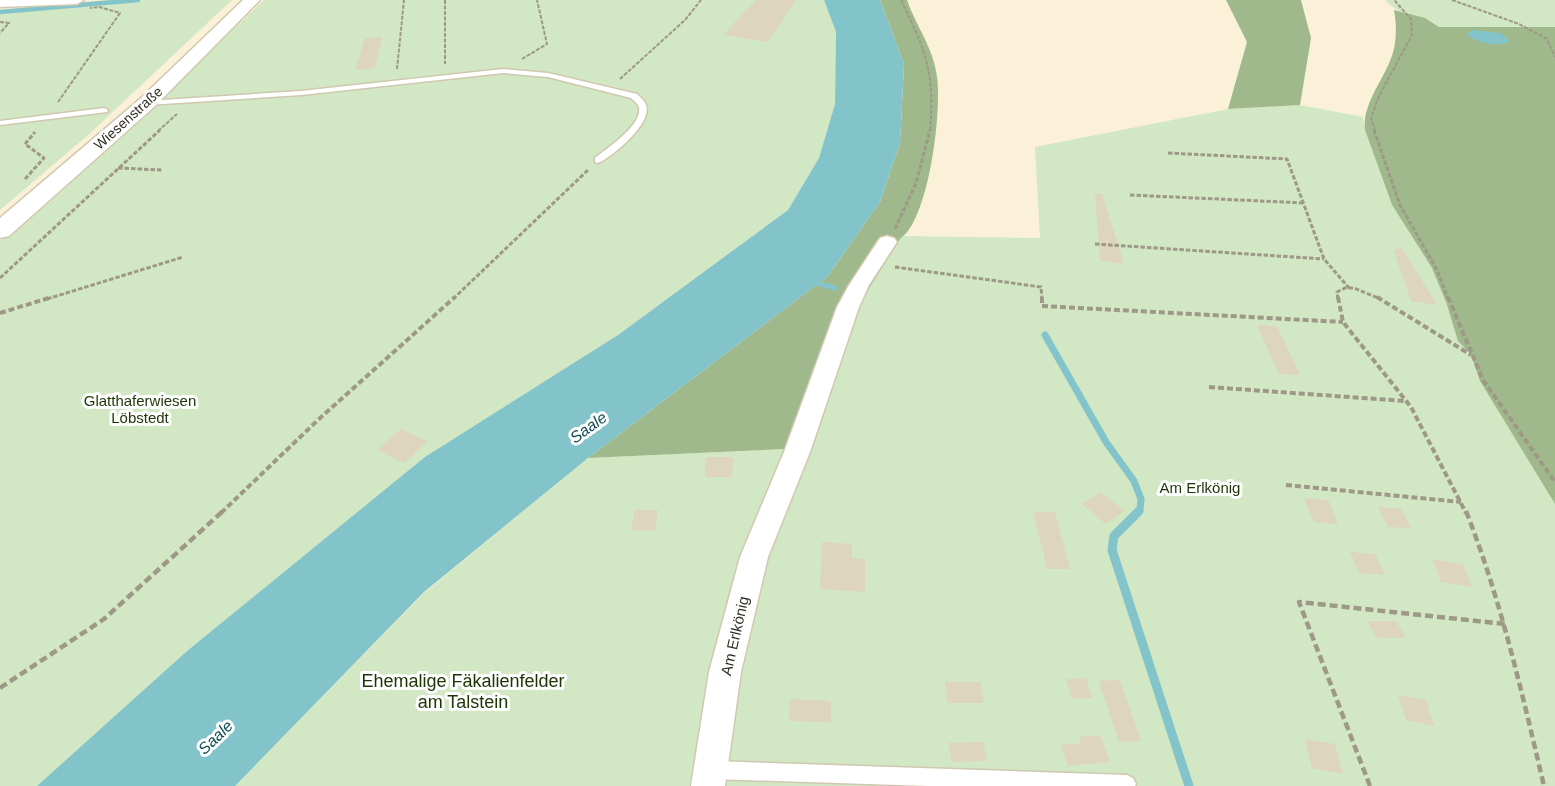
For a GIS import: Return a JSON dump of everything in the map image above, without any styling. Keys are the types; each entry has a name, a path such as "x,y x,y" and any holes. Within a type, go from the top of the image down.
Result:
{"street":[{"path":"4,3 77,0"},
{"name":"Wiesenstraße","path":"0,231 147,103 252,0"},
{"name":"Am Erlkönig","path":"709,778 726,672 754,557 797,452 848,307 880,253"}],"lane":[{"path":"147,103 301,93 503,71 528,72 634,96 642,106 643,116 635,128 598,160"},
{"path":"0,123 104,110"},
{"name":"Am Erlkönig","path":"709,778 1127,784"}],"path":[{"path":"396,82 404,0"},
{"path":"445,77 446,0"},
{"path":"503,71 547,44 537,0"},
{"path":"608,89 685,20 700,0"},
{"path":"901,0 919,33 929,70 932,96 930,129 920,174 904,214 880,253 1041,287 1042,306 1343,322"},
{"path":"1394,0 1410,15 1414,25 1412,35 1379,96 1371,118 1380,152 1400,205 1437,270 1483,380 1555,482"},
{"path":"1452,0 1519,24 1547,39 1555,57"},
{"path":"24,180 44,158 25,144 48,118 120,13 99,7"},
{"path":"0,22 9,23 0,33"},
{"path":"0,278 182,109 181,101"},
{"path":"1168,153 1287,159 1324,259 1350,288"},
{"path":"0,688 104,619 191,542 319,419 413,337 598,160"},
{"path":"116,168 162,170"},
{"path":"1130,195 1305,203"},
{"path":"1095,244 1324,259"},
{"path":"0,312 183,257"},
{"path":"1471,355 1449,345 1373,296 1350,288 1337,292 1343,322 1406,401 1462,502 1486,562 1505,624 1544,786"},
{"path":"1209,387 1406,401"},
{"path":"1286,485 1462,502"},
{"path":"1370,786 1299,602 1505,624"}],"green space":[{"path":"105,0 232,0 87,136 0,210 0,10"},
{"name":"Glatthaferwiesen Löbstedt","path":"264,0 824,0 836,32 835,104 819,158 788,210 618,335 425,458 187,651 37,786 0,786 0,241 133,126"},
{"path":"880,0 907,0 932,57 938,93 931,164 919,210 910,228 900,239 857,308 851,331 807,448 588,458 828,276 880,202 900,143 904,64"},
{"path":"1226,0 1301,0 1311,38 1300,105 1228,109 1247,42"},
{"path":"1385,0 1555,0 1555,27 1439,27 1397,10"},
{"path":"1394,10 1425,18 1439,27 1555,27 1555,504 1480,381 1471,355 1458,341 1432,268 1392,205 1365,130 1369,103 1394,49 1396,29"},
{"name":"Am Erlkönig","path":"1300,105 1363,117 1365,130 1392,205 1432,268 1458,341 1471,355 1480,381 1555,504 1555,786 235,786 424,593 588,458 807,448 857,308 900,239 905,236 1040,238 1035,147 1228,109"}],"water":[{"name":"Saale","path":"824,0 880,0 904,64 900,143 880,202 828,276 588,458 424,592 235,786 37,786 187,651 425,457 618,335 788,210 819,158 835,104 836,32"},
{"path":"1473,30 1500,33 1510,41 1500,44 1483,43 1468,36 1468,33"}],"building":[{"path":"756,0 796,0 768,42 723,35"},
{"path":"382,37 375,68 355,70 365,38"},
{"path":"1102,193 1124,264 1100,261 1095,194"},
{"path":"1401,247 1437,305 1411,301 1394,251"},
{"path":"1257,325 1277,326 1300,375 1279,374"},
{"path":"401,429 428,441 404,463 377,450"},
{"path":"706,457 733,457 732,477 705,477"},
{"path":"1101,492 1124,511 1106,524 1082,504"},
{"path":"1304,498 1328,500 1338,524 1314,522"},
{"path":"1378,507 1401,509 1411,528 1388,527"},
{"path":"635,510 658,510 655,531 631,530"},
{"path":"1033,512 1055,512 1070,569 1047,569"},
{"path":"822,542 852,544 852,558 865,559 865,592 820,589"},
{"path":"1350,552 1375,554 1385,575 1359,573"},
{"path":"1432,559 1463,564 1472,587 1441,582"},
{"path":"1367,621 1396,621 1406,638 1377,638"},
{"path":"1086,678 1092,698 1072,699 1066,679"},
{"path":"1120,680 1141,741 1119,742 1099,681"},
{"path":"945,682 980,682 984,703 948,703"},
{"path":"1398,695 1426,700 1434,726 1406,720"},
{"path":"790,699 831,701 831,722 789,721"},
{"path":"1100,735 1110,762 1068,766 1061,745 1081,743 1079,737"},
{"path":"1305,739 1335,744 1343,774 1312,768"},
{"path":"983,742 987,761 952,762 948,743"}],"waterway":[{"path":"0,12 138,0"},
{"path":"812,282 835,288"},
{"path":"1045,335 1106,442 1134,481 1141,499 1140,510 1114,536 1112,550 1189,786"}],"park label":[{"name":"Ehemalige Fäkalienfelder am Talstein","path":"463,691"}]}
